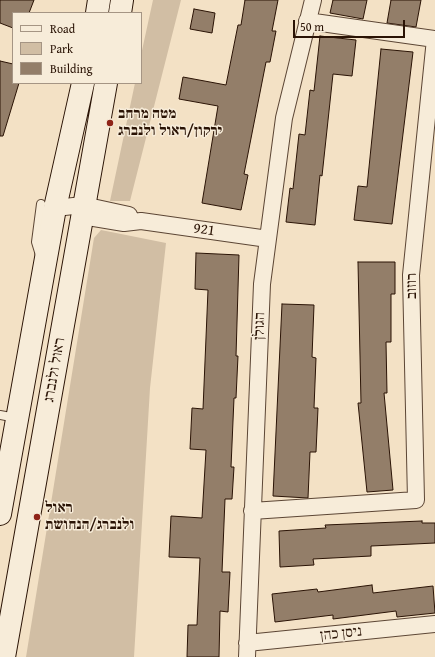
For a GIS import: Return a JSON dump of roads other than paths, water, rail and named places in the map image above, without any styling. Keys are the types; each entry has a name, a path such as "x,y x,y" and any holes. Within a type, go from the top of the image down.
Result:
{"street":[{"path":"97,12 99,0"},
{"path":"120,12 122,0"},
{"name":"הגולן","path":"247,650 262,284 284,118 313,0"},
{"name":"רוזוב","path":"252,511 416,500 411,275 435,39 308,21"},
{"path":"74,84 68,89 64,100 48,206 82,211"},
{"name":"ראול ולנברג","path":"0,514 9,417 44,269 48,206 83,84"},
{"name":"ראול ולנברג","path":"4,657 82,211 106,84"},
{"name":"921","path":"82,211 124,223 141,221 268,240"},
{"name":"ניסן כהן","path":"247,650 435,624"}],"place":[{"name":"מטה מרחב ירקון/ראול ולנברג","path":"110,123"},
{"name":"ראול ולנברג/הנחושת","path":"37,517"}]}
